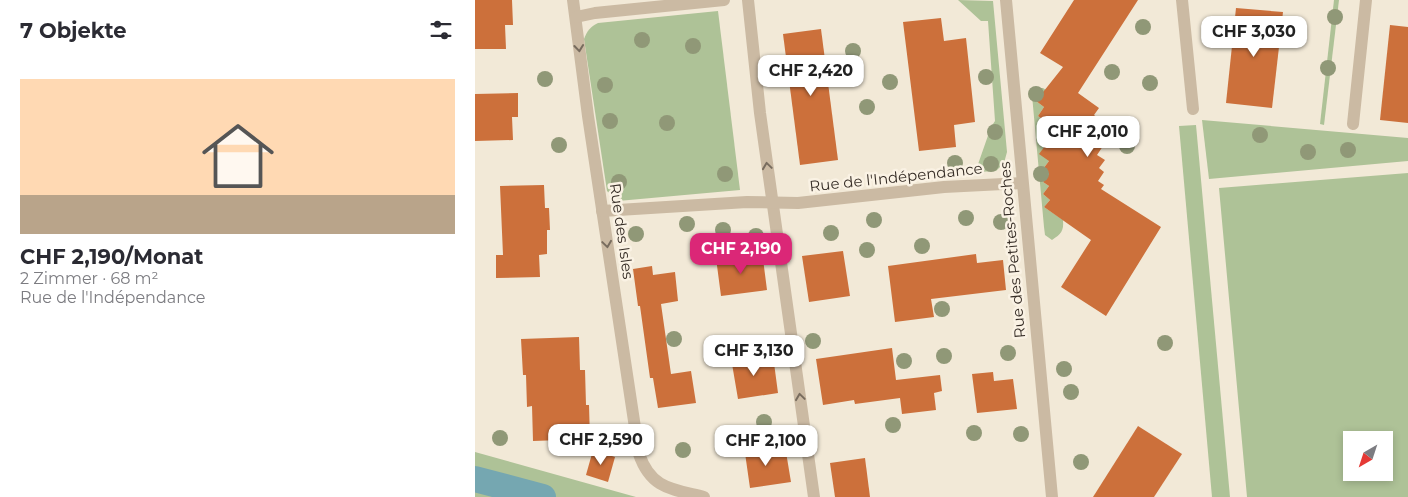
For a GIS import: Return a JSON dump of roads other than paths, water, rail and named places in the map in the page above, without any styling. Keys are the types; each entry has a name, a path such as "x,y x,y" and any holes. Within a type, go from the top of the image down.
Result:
{"street":[{"name":"Rue des Isles","path":"573,0 587,116 634,424 643,465 653,480 664,487 704,497"},
{"path":"576,17 595,13 724,0"},
{"path":"748,0 760,113 814,497"},
{"name":"Rue des Petites-Roches","path":"1007,0 1022,183 1052,497"},
{"path":"1182,0 1193,109"},
{"path":"1353,124 1366,0"},
{"name":"Rue de l'Indépendance","path":"602,211 697,204 798,203 945,187 1022,183"}],"waterway":[{"path":"475,479 543,497"}]}
